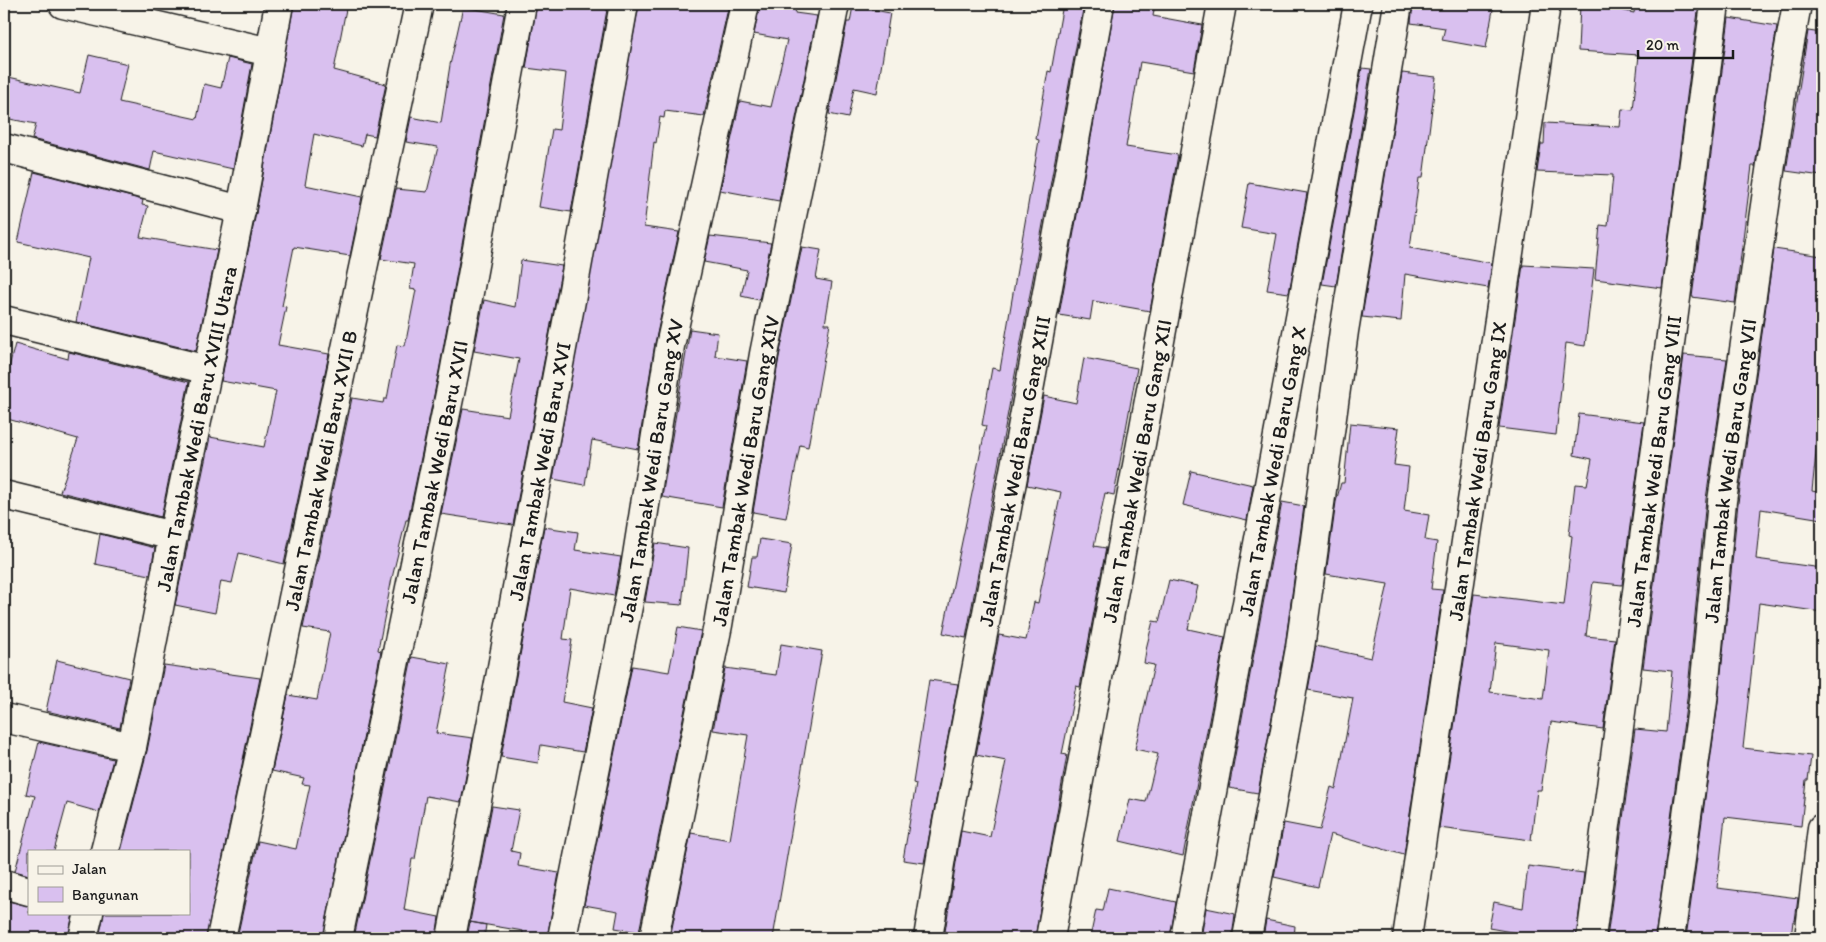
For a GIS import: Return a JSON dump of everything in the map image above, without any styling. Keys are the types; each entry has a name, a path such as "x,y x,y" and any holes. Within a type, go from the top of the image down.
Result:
{"street":[{"path":"63,4 270,52"},
{"name":"Jalan Tambak Wedi Baru XVIII Utara","path":"105,850 132,747 173,536 241,210 279,4"},
{"name":"Jalan Tambak Wedi Baru XVII B","path":"220,938 419,4"},
{"name":"Jalan Tambak Wedi Baru XVII","path":"338,938 454,374 522,4"},
{"name":"Jalan Tambak Wedi Baru XVI","path":"451,938 571,300 624,4"},
{"name":"Jalan Tambak Wedi Baru Gang XV","path":"562,938 633,581 670,346 745,4"},
{"name":"Jalan Tambak Wedi Baru Gang XIV","path":"654,938 718,626 764,354 835,4"},
{"name":"Jalan Tambak Wedi Baru Gang XIII","path":"928,938 944,839 1100,4"},
{"name":"Jalan Tambak Wedi Baru Gang XII","path":"1050,938 1222,4"},
{"name":"Jalan Tambak Wedi Baru Gang X","path":"1185,938 1358,4"},
{"path":"1247,938 1300,648 1344,331 1398,4"},
{"name":"Jalan Tambak Wedi Baru Gang IX","path":"1407,938 1546,4"},
{"name":"Jalan Tambak Wedi Baru Gang VIII","path":"1591,938 1715,4"},
{"name":"Jalan Tambak Wedi Baru Gang VII","path":"1670,938 1703,701 1722,500 1796,4"},
{"path":"4,148 241,210"},
{"path":"4,320 208,370"},
{"path":"4,495 173,536"},
{"path":"4,718 132,747"},
{"path":"1809,938 1822,834"},
{"path":"4,884 28,891"},
{"path":"83,938 89,914"}],"building":[{"path":"294,4 347,4 334,70 386,84 375,136 365,134 362,146 314,134 305,185 362,197 350,256 294,247 282,306 286,307 278,345 329,354 284,564 239,553 232,583 221,581 215,613 175,605 210,437 264,447 276,391 221,381 256,213"},
{"path":"537,4 608,4 571,212 539,207 552,129 559,130 566,73 526,68"},
{"path":"639,4 729,4 704,116 665,111 664,118 660,117 656,143 654,142 644,227 679,232 655,343 638,449 592,440 585,485 553,479"},
{"path":"760,4 797,4 795,13 817,16 779,201 720,190 740,101 771,107 787,40 754,34"},
{"path":"1063,4 1084,4 966,638 943,633 986,426 982,425 992,368 1000,370 1039,140 1036,139 1048,71 1051,72"},
{"path":"1115,4 1155,4 1153,16 1202,25 1194,71 1140,62 1126,147 1178,155 1150,311 1093,301 1090,320 1059,315"},
{"path":"1413,4 1494,4 1486,48 1442,40 1445,28 1411,23"},
{"path":"1580,4 1593,4 1634,13 1635,4 1699,4 1662,288 1595,279 1600,225 1608,226 1613,175 1537,172 1541,144 1544,144 1545,123 1620,127 1622,109 1633,110 1639,55 1578,51"},
{"path":"853,6 890,13 877,93 854,88 848,118 829,114 847,22 850,22"},
{"path":"463,7 504,14 439,371 408,520 406,520 392,578 378,650 381,651 323,938 237,938 258,841 296,849 310,785 302,784 304,778 272,771 288,695 317,700 330,632 303,628 352,398 383,403 384,399 387,399 397,345 405,346 416,290 410,289 414,264 381,259 396,189 427,192 438,147 406,142 411,117 441,123 450,65"},
{"path":"1729,18 1777,26 1755,166 1752,166 1735,303 1692,297"},
{"path":"1808,31 1822,33 1822,120 1819,140 1822,141 1822,176 1786,171"},
{"path":"89,55 128,64 119,102 197,119 204,84 221,88 228,58 252,64 233,169 154,151 150,170 32,139 36,124 4,118 4,76 80,93"},
{"path":"1362,68 1371,69 1336,286 1322,284"},
{"path":"1402,73 1436,77 1423,178 1419,178 1410,248 1492,263 1488,288 1405,274 1401,321 1362,317"},
{"path":"34,172 143,200 142,205 148,206 140,237 217,250 196,351 76,322 89,258 18,242"},
{"path":"1249,183 1307,193 1289,293 1267,290 1277,234 1241,228"},
{"path":"710,236 771,243 759,300 741,296 747,270 704,262"},
{"path":"802,247 821,250 816,279 832,282 825,324 830,324 808,447 800,445 786,518 753,512 779,357"},
{"path":"1774,249 1822,256 1822,396 1812,491 1822,493 1822,519 1761,509 1756,559 1822,568 1822,612 1759,603 1743,748 1811,756 1808,780 1806,780 1801,826 1725,817 1717,888 1798,898 1791,938 1686,938 1718,703 1738,503"},
{"path":"521,260 562,266 513,525 441,514 463,409 508,416 519,359 474,351 484,300 515,307"},
{"path":"1523,265 1594,269 1585,346 1566,343 1556,435 1499,428"},
{"path":"690,329 718,333 715,356 747,361 722,507 662,497"},
{"path":"15,344 68,359 69,352 189,382 161,517 60,492 78,439 4,418 4,386"},
{"path":"1684,355 1727,359 1706,499 1687,699 1655,938 1607,938 1635,729 1666,732 1672,671 1643,668"},
{"path":"1084,358 1137,368 1114,495 1105,493 1094,546 1106,548 1080,687 1076,686 1062,754 1067,755 1035,938 944,938 961,831 990,837 1006,761 976,755 999,635 1026,640 1034,602 1038,603 1061,492 1027,485 1044,396 1076,403"},
{"path":"1579,414 1644,422 1622,585 1593,582 1586,636 1615,639 1603,729 1551,722 1541,790 1537,790 1531,840 1439,828 1474,594 1564,605 1572,536 1569,535 1575,484 1587,485 1592,459 1574,455","holes":["1496,643 1549,650 1543,699 1490,692"]},
{"path":"1350,423 1399,428 1394,465 1409,467 1404,511 1429,515 1425,540 1437,542 1431,589 1443,590 1404,855 1330,834 1318,887 1274,877 1284,823 1320,830 1331,787 1336,789 1353,698 1308,690 1316,646 1371,658 1388,584 1326,574 1336,502 1341,483 1344,483"},
{"path":"1191,471 1253,485 1247,520 1183,505"},
{"path":"1282,502 1304,506 1285,646 1258,793 1229,788"},
{"path":"544,527 578,532 575,550 621,557 614,596 570,588 563,639 572,640 562,702 592,708 583,752 541,745 538,763 501,757"},
{"path":"100,534 155,548 150,575 95,564"},
{"path":"760,539 792,544 784,593 747,587 752,557 757,557"},
{"path":"655,543 688,548 682,605 645,602"},
{"path":"1169,580 1198,586 1188,629 1225,637 1183,856 1120,841 1130,799 1146,802 1158,754 1135,749 1154,665 1144,663 1147,645 1153,621 1159,622"},
{"path":"678,627 701,631 639,932 615,928 618,911 584,905 632,666 669,672"},
{"path":"781,644 822,651 773,938 670,938 691,833 730,840 748,735 713,730 725,668 776,675"},
{"path":"412,657 450,664 436,733 473,738 461,802 426,796 415,859 412,859 404,910 439,917 436,938 354,938"},
{"path":"57,660 129,678 120,728 46,711"},
{"path":"164,665 260,678 206,938 99,938 104,914 190,914 190,850 121,850 147,751"},
{"path":"929,680 958,684 924,863 903,860 916,784 913,783"},
{"path":"39,742 113,759 99,812 67,803 54,850 28,850 28,875 15,871 35,796 26,794"},
{"path":"492,806 519,810 511,851 520,853 518,866 559,873 547,938 522,938 523,931 470,922"},
{"path":"1528,866 1584,873 1576,938 1528,938 1528,935 1489,928 1494,902 1523,908"},
{"path":"1108,888 1176,902 1170,938 1090,938 1096,910 1103,911"},
{"path":"4,900 28,906 28,914 73,914 68,938 4,938"},
{"path":"1206,908 1235,914 1232,938 1201,938"},
{"path":"1266,920 1295,926 1294,938 1263,938"},
{"path":"470,922 486,925 484,938 467,938"}]}
